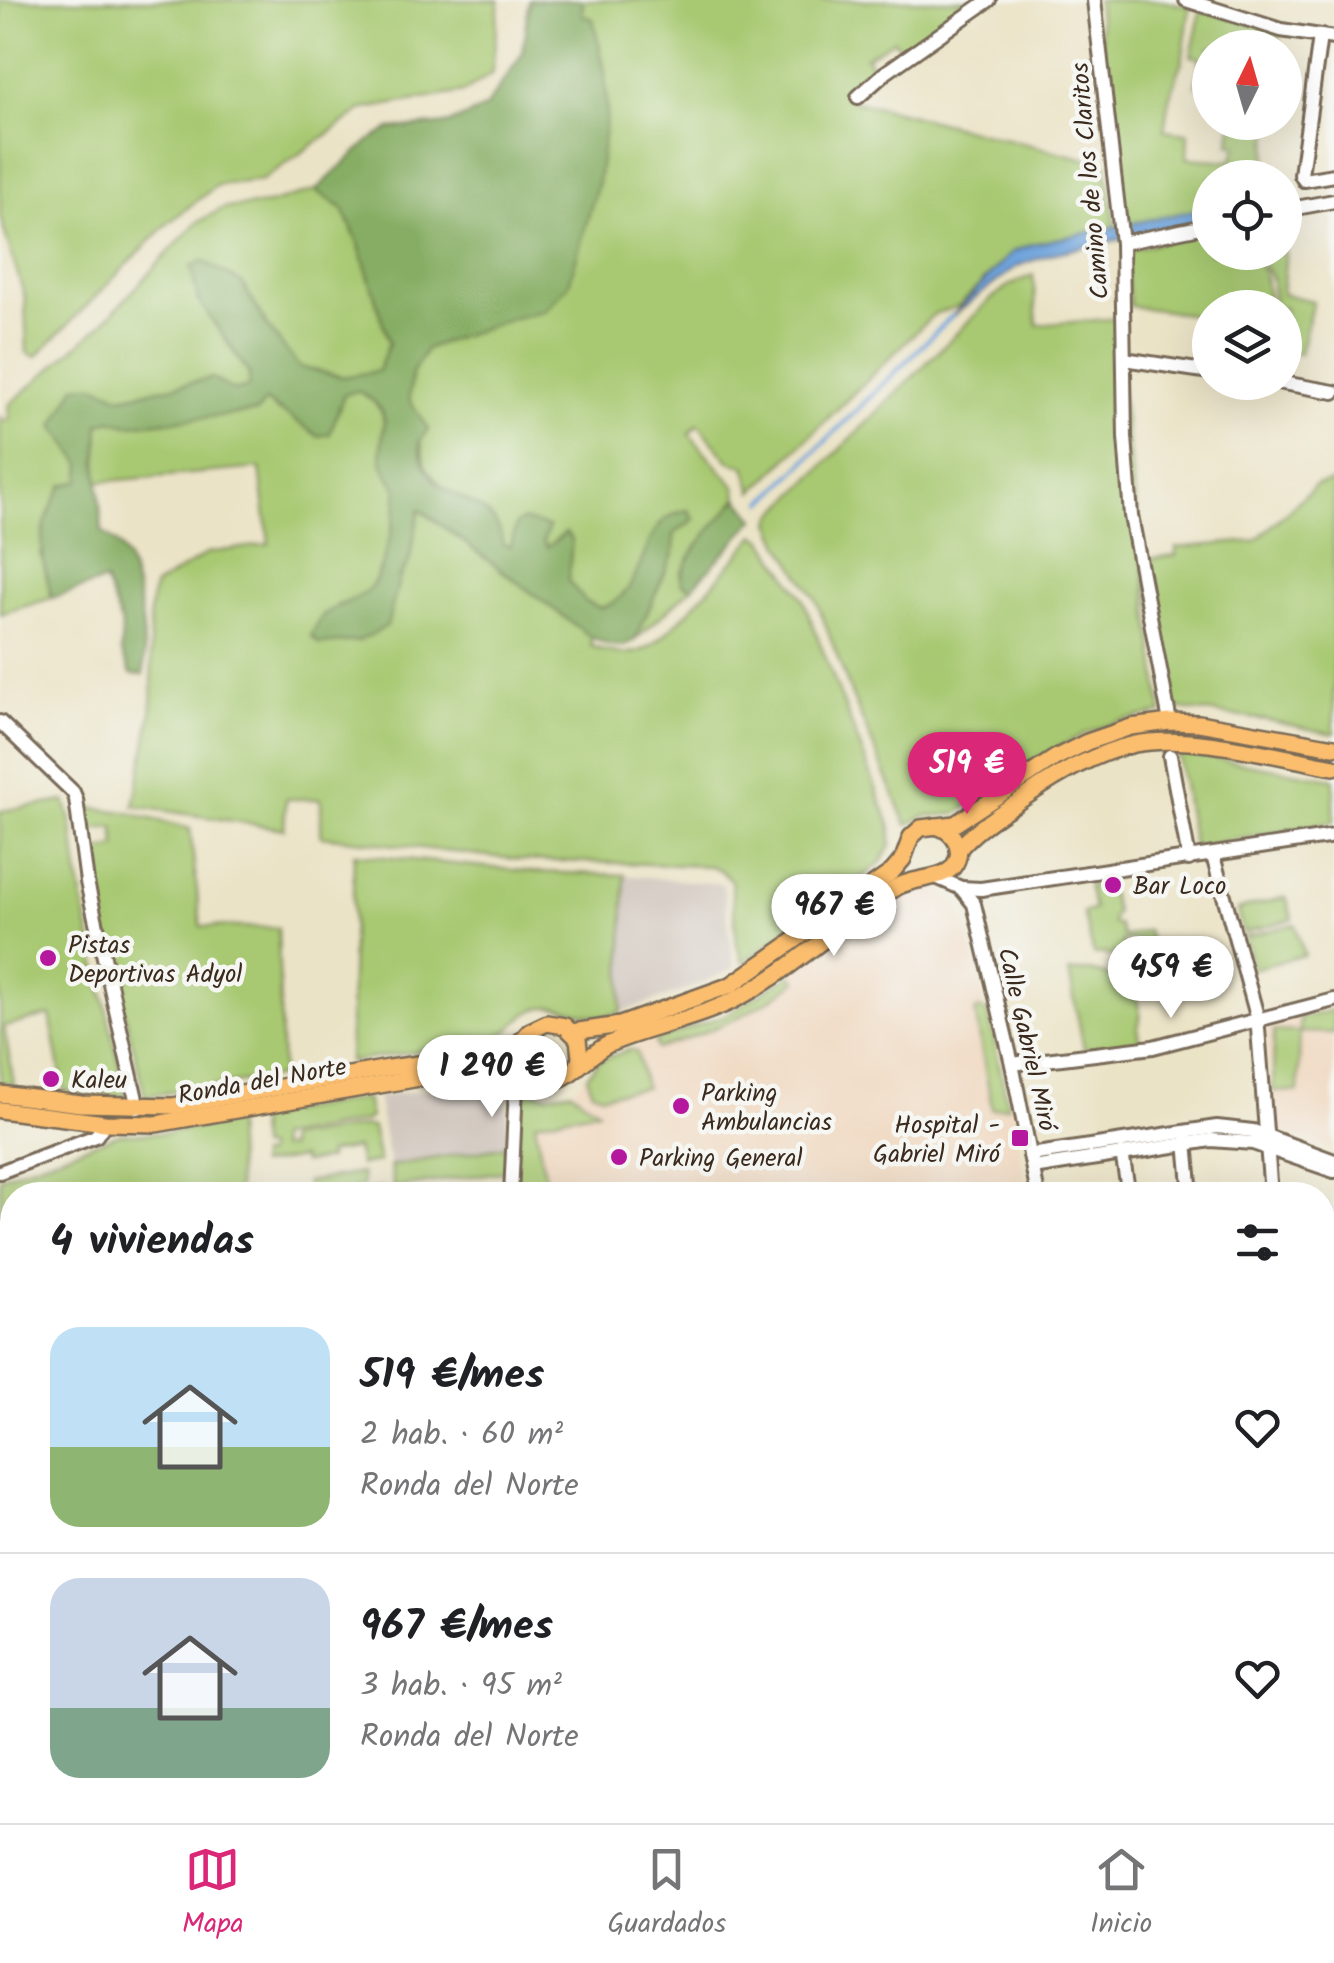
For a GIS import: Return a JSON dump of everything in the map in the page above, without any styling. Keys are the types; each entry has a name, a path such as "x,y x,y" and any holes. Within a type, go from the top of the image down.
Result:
{"main road":[{"path":"572,1032 620,1025 695,1000 742,978 869,889 904,856 916,832 955,824 1022,778 1087,742 1130,728 1170,722 1228,727 1334,748"},
{"path":"582,1063 572,1032 556,1023 530,1031 519,1043 530,1074 556,1082 609,1044 732,1001 899,886 949,871 961,850 1060,773 1098,756 1138,744 1168,741 1334,767"},
{"path":"934,826 949,831 961,850"},
{"path":"904,856 912,866 932,876"},
{"name":"Ronda del Norte","path":"0,1094 138,1108 173,1106 478,1056 519,1043"},
{"name":"Ronda del Norte","path":"0,1110 150,1124 479,1070 510,1069 530,1074"}],"street":[{"path":"858,97 885,73 989,0"},
{"name":"Camino de los Claritos","path":"1094,0 1122,243 1130,516 1170,722"},
{"path":"1186,0 1281,30 1327,37 1300,175 1304,180 1327,176"},
{"path":"1302,207 1334,201"},
{"path":"1122,243 1192,229"},
{"path":"1124,359 1192,369"},
{"path":"1302,386 1334,392"},
{"path":"0,722 76,799 86,882 138,1108"},
{"path":"1170,756 1189,859"},
{"path":"932,876 965,892 1334,836"},
{"path":"961,850 960,872 966,882 985,888"},
{"path":"1212,856 1258,1020 1271,1182"},
{"name":"Calle Gabriel Miró","path":"965,892 974,904 1036,1182"},
{"path":"1012,1064 1153,1047 1258,1020 1314,998 1334,1000"},
{"path":"511,1182 516,1086 530,1074"},
{"path":"0,1172 91,1138 101,1132 105,1122"},
{"path":"1032,1162 1196,1128 1234,1128 1334,1171"},
{"path":"1032,1162 1122,1154 1186,1142 1232,1141 1266,1141 1334,1161"},
{"path":"1186,1142 1191,1182"},
{"path":"1122,1154 1127,1182"}],"shaded area":[{"path":"625,875 723,884 734,968 684,991 621,1012"},
{"path":"919,886 943,892 957,905 964,920 1008,1105 1014,1105 1025,1182 515,1182 526,1088 546,1095 571,1091 606,1057 752,1002 907,889"},
{"path":"1334,1010 1334,1149 1274,1128 1266,1027"},
{"path":"508,1080 507,1146 390,1166 377,1096"}],"green space":[{"path":"0,0 499,0 492,73 464,92 364,109 262,180 217,185 167,224 36,357 27,353 25,298 0,217"},
{"path":"529,0 583,0 582,15 593,19 605,71 607,112 598,182 569,284 546,310 427,348 412,373 409,399 428,429 419,442 423,461 439,484 485,512 498,527 503,545 511,547 516,524 523,520 549,527 543,541 547,547 566,533 572,539 568,581 586,602 601,608 618,599 630,586 659,526 671,516 689,510 694,519 674,534 674,552 635,640 623,646 608,645 591,637 420,509 409,562 400,577 387,626 359,641 319,644 311,636 323,616 363,594 374,583 396,511 397,492 384,469 381,453 384,417 372,400 358,391 344,394 330,434 318,436 266,401 257,412 128,425 111,420 99,424 97,462 102,531 127,559 140,609 143,675 131,674 121,651 122,626 105,581 52,598 44,565 42,540 48,515 63,485 80,481 82,464 54,426 76,386 95,385 122,397 212,378 234,391 249,387 249,373 198,300 191,266 203,261 242,283 268,327 299,367 343,377 378,371 389,343 359,245 343,209 316,190 369,141 390,129 449,124 485,108 522,54"},
{"path":"583,0 978,0 902,52 894,40 866,57 876,74 848,99 1106,164 1116,228 1033,244 1012,252 959,306 934,314 753,492 745,466 729,461 698,424 689,434 735,486 738,498 681,572 682,583 692,588 635,640 674,552 674,533 688,524 661,523 630,589 617,603 602,608 586,602 568,581 572,540 565,533 547,547 543,542 513,540 511,547 502,545 493,519 442,487 425,467 416,412 409,399 412,373 427,348 546,310"},
{"path":"1097,0 1162,0 1190,7 1182,63 1169,98 1164,130 1188,133 1187,158 1217,160 1192,160 1192,227 1124,240"},
{"path":"1201,10 1273,30 1197,30"},
{"path":"1230,140 1269,140 1266,160 1232,160 1237,145 1230,144"},
{"path":"316,190 343,209 359,245 389,343 378,372 343,377 299,367 268,327 198,300 249,374 250,387 234,391 212,378 121,397 95,385 80,481 41,554 52,598 0,614 0,415 1,422 9,419 9,405 101,325 196,223 224,208 268,204"},
{"path":"1192,234 1192,270 1263,270 1267,290 1192,290 1192,315 1130,306 1125,257 1130,250"},
{"path":"1267,270 1284,270 1282,290 1273,290"},
{"path":"1033,275 1037,325 1120,318 1120,384 1162,713 1086,733 1039,757 956,814 925,816 907,825 816,600 771,522 990,300 1008,286"},
{"path":"1302,299 1313,301 1302,346"},
{"path":"358,391 383,416 381,452 396,488 397,501 388,545 371,586 360,598 338,605 386,626 400,577 409,562 419,509 591,637 591,646 631,653 645,649 670,630 756,535 763,539 803,599 891,827 891,846 880,864 743,962 737,945 731,880 710,866 521,860 321,836 321,799 286,799 284,829 134,806 152,704 150,612 155,586 208,553 269,544 260,468 97,482 99,424 111,420 128,425 257,412 266,400 277,411 331,425 344,394"},
{"path":"1334,482 1334,734 1173,708 1144,560 1176,556 1176,548 1255,541 1316,485"},
{"path":"738,498 755,519 692,588 682,583 694,550"},
{"path":"1178,752 1334,779 1334,822 1193,847"},
{"path":"65,801 126,1094 122,1096 64,1091 50,1015 4,1027 14,1085 0,1083 0,811"},
{"path":"85,807 125,812 190,829 201,926 278,928 282,1076 145,1096 100,909 92,852 116,847 114,827 87,830"},
{"path":"354,854 534,872 625,875 621,1012 597,1016 540,1008 493,1040 349,1062"},
{"path":"1107,882 1116,913 1113,924 1118,924 1123,937 1147,930 1150,939 1122,941 1123,954 1094,955 1083,913 1094,909 1088,885"},
{"path":"1286,897 1293,919 1243,933 1237,910"},
{"path":"1295,924 1304,955 1253,969 1245,937"},
{"path":"1089,971 1133,981 1140,1012 1140,1044 1084,1049 1069,972"},
{"path":"791,975 797,981 747,1013 657,1049 655,1041 725,1015"},
{"path":"1334,1010 1334,1033 1300,1032 1300,1018"},
{"path":"975,1011 988,1013 1008,1106 992,1109"},
{"path":"1274,1031 1300,1032 1298,1092 1273,1091"},
{"path":"631,1049 637,1052 645,1088 602,1095 592,1091 587,1076 600,1060"},
{"path":"526,1088 546,1095 571,1091 598,1110 535,1122 546,1182 515,1182 520,1090"},
{"path":"366,1098 370,1117 365,1121 278,1138 279,1148 288,1148 287,1139 366,1126 372,1127 379,1162 360,1165 356,1148 328,1153 328,1159 303,1163 302,1158 259,1165 259,1155 266,1155 266,1148 259,1147 258,1117"},
{"path":"235,1122 237,1182 0,1182 0,1177 120,1134 166,1133"},
{"path":"507,1146 507,1171 434,1182 393,1182 390,1166"},
{"path":"361,1173 362,1182 306,1182"}],"water":[{"path":"1192,211 1192,224 1051,254 1017,266 951,317 1012,252 1033,244"}],"waterway":[{"path":"764,502 952,316"}],"place":[{"name":"Bar Loco","path":"1113,885"},
{"name":"Pistas Deportivas Adyol","path":"48,958"},
{"name":"Kaleu","path":"51,1079"},
{"name":"Parking Ambulancias","path":"681,1106"},
{"name":"Hospital - Gabriel Miró","path":"1020,1138"},
{"name":"Parking General","path":"619,1157"}]}
